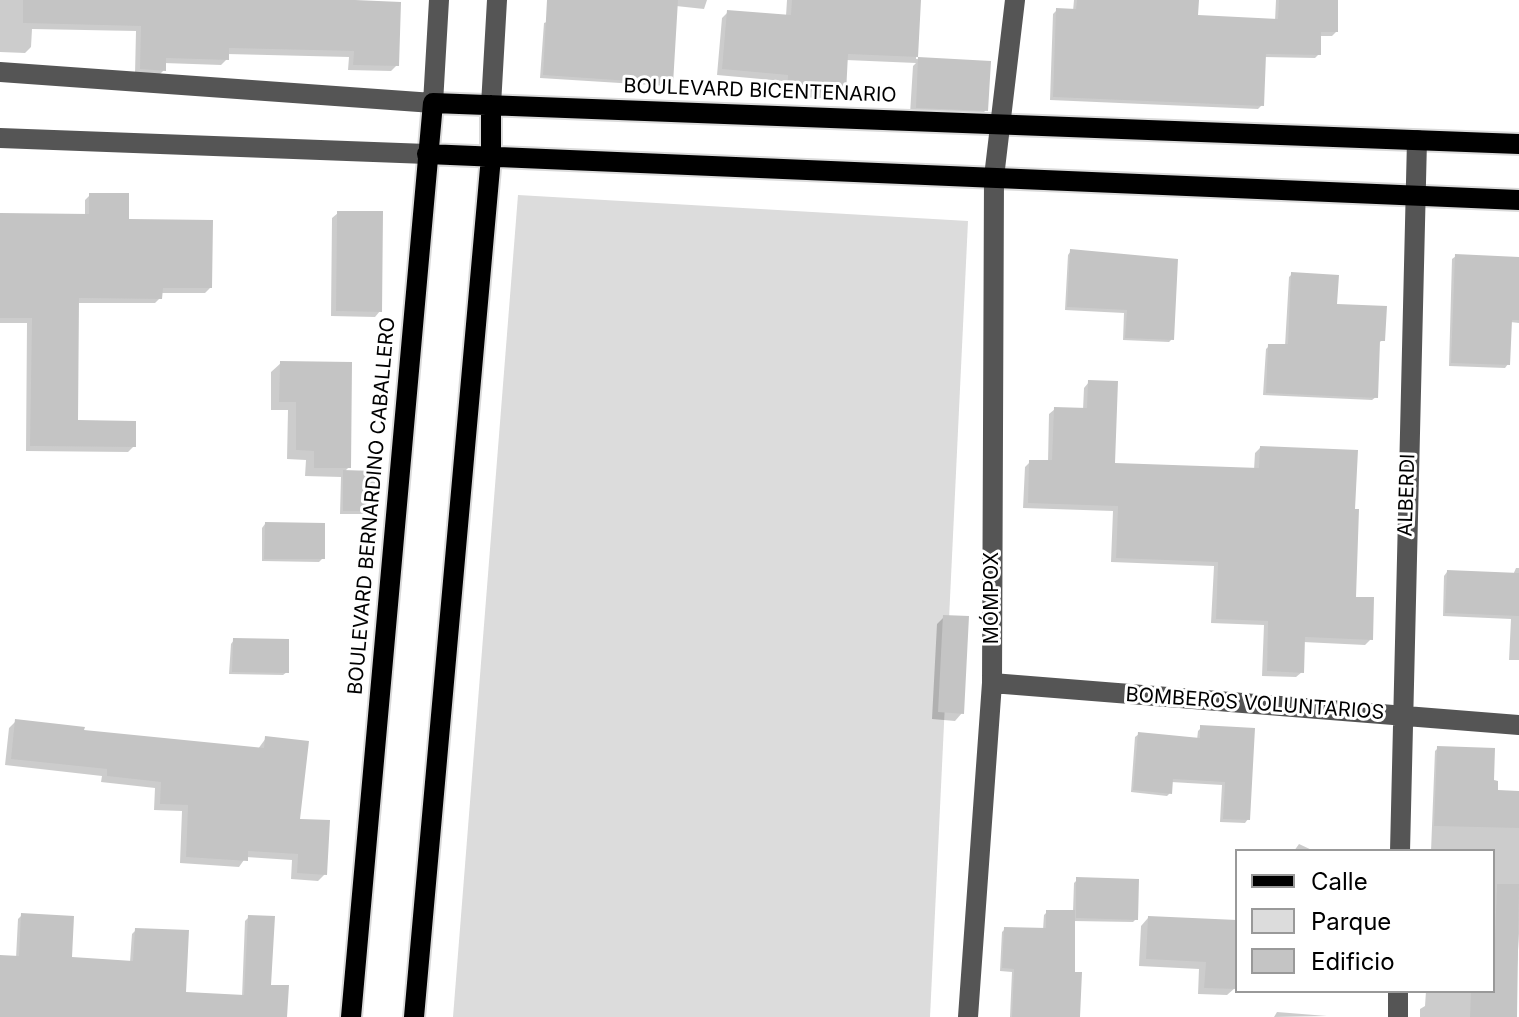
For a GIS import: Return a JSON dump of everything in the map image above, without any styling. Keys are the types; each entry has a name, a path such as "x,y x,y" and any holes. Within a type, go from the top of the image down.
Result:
{"main road":[{"name":"BOULEVARD BICENTENARIO","path":"433,103 1519,144"},
{"name":"BOULEVARD BERNARDINO CABALLERO","path":"351,1017 433,103"},
{"path":"414,1017 491,157 491,105"},
{"path":"427,154 1519,200"}],"street":[{"name":"BOULEVARD BERNARDINO CABALLERO","path":"433,103 439,0"},
{"path":"491,105 497,0"},
{"name":"MÓMPOX","path":"968,1017 992,683 994,177 1015,0"},
{"name":"BOULEVARD BICENTENARIO","path":"0,72 433,103"},
{"path":"0,138 427,154"},
{"name":"ALBERDI","path":"1400,849 1417,140"},
{"name":"BOMBEROS VOLUNTARIOS","path":"992,683 1519,725"},
{"path":"1398,993 1398,1017"}],"green space":[{"path":"518,195 968,221 930,1017 453,1017"}],"building":[{"path":"23,0 401,2 399,66 353,65 354,51 229,48 229,60 166,58 166,71 140,69 141,26 23,23"},
{"path":"547,0 678,0 673,84 543,75"},
{"path":"792,0 921,0 918,57 848,54 846,93 787,91 788,75 722,69 727,10 791,15"},
{"path":"1077,0 1199,0 1198,15 1278,19 1279,0 1338,0 1338,32 1321,32 1321,55 1266,54 1264,106 1053,97 1056,8 1076,9"},
{"path":"918,57 991,61 988,111 916,108"},
{"path":"89,193 129,193 129,219 213,220 212,288 163,288 162,299 79,298 78,420 136,421 136,447 30,446 32,318 0,318 0,213 89,214"},
{"path":"337,211 383,211 382,312 336,311"},
{"path":"1070,249 1178,259 1174,340 1125,338 1127,310 1067,307"},
{"path":"1455,254 1519,257 1519,320 1512,320 1510,365 1451,363"},
{"path":"1291,272 1339,275 1337,304 1387,306 1385,341 1380,341 1378,398 1266,393 1268,344 1288,344"},
{"path":"280,361 352,362 351,468 314,468 314,451 296,450 296,402 279,402"},
{"path":"1088,380 1118,381 1115,463 1259,468 1260,446 1358,450 1356,597 1374,597 1373,640 1305,637 1304,673 1267,671 1268,621 1216,619 1218,562 1116,558 1118,506 1028,503 1029,460 1052,460 1054,407 1087,408"},
{"path":"343,470 375,471 375,511 343,511"},
{"path":"265,522 325,523 325,559 264,559"},
{"path":"1447,570 1519,573 1519,616 1445,613"},
{"path":"943,615 969,616 964,714 938,712"},
{"path":"233,638 289,639 289,673 232,672"},
{"path":"15,719 85,727 84,730 264,748 265,736 309,741 300,819 330,820 327,875 297,873 298,854 248,851 248,861 186,857 188,805 160,804 161,782 107,776 107,769 11,759"},
{"path":"1200,725 1255,728 1250,820 1223,819 1225,782 1173,779 1172,794 1133,790 1138,732 1200,738"},
{"path":"1437,746 1495,748 1494,780 1498,781 1498,790 1519,791 1519,828 1434,826"},
{"path":"1076,877 1139,879 1138,920 1076,918"},
{"path":"1497,884 1519,884 1517,1017 1470,1017 1471,993 1495,993"},
{"path":"1046,910 1075,910 1075,972 1082,972 1080,1017 1012,1017 1014,969 1002,968 1004,927 1046,928"},
{"path":"21,913 74,916 72,957 133,961 135,928 189,930 186,992 244,995 248,915 275,916 271,985 289,985 287,1017 0,1017 0,955 19,956"},
{"path":"1148,916 1235,920 1235,989 1204,988 1206,962 1146,959"}]}
